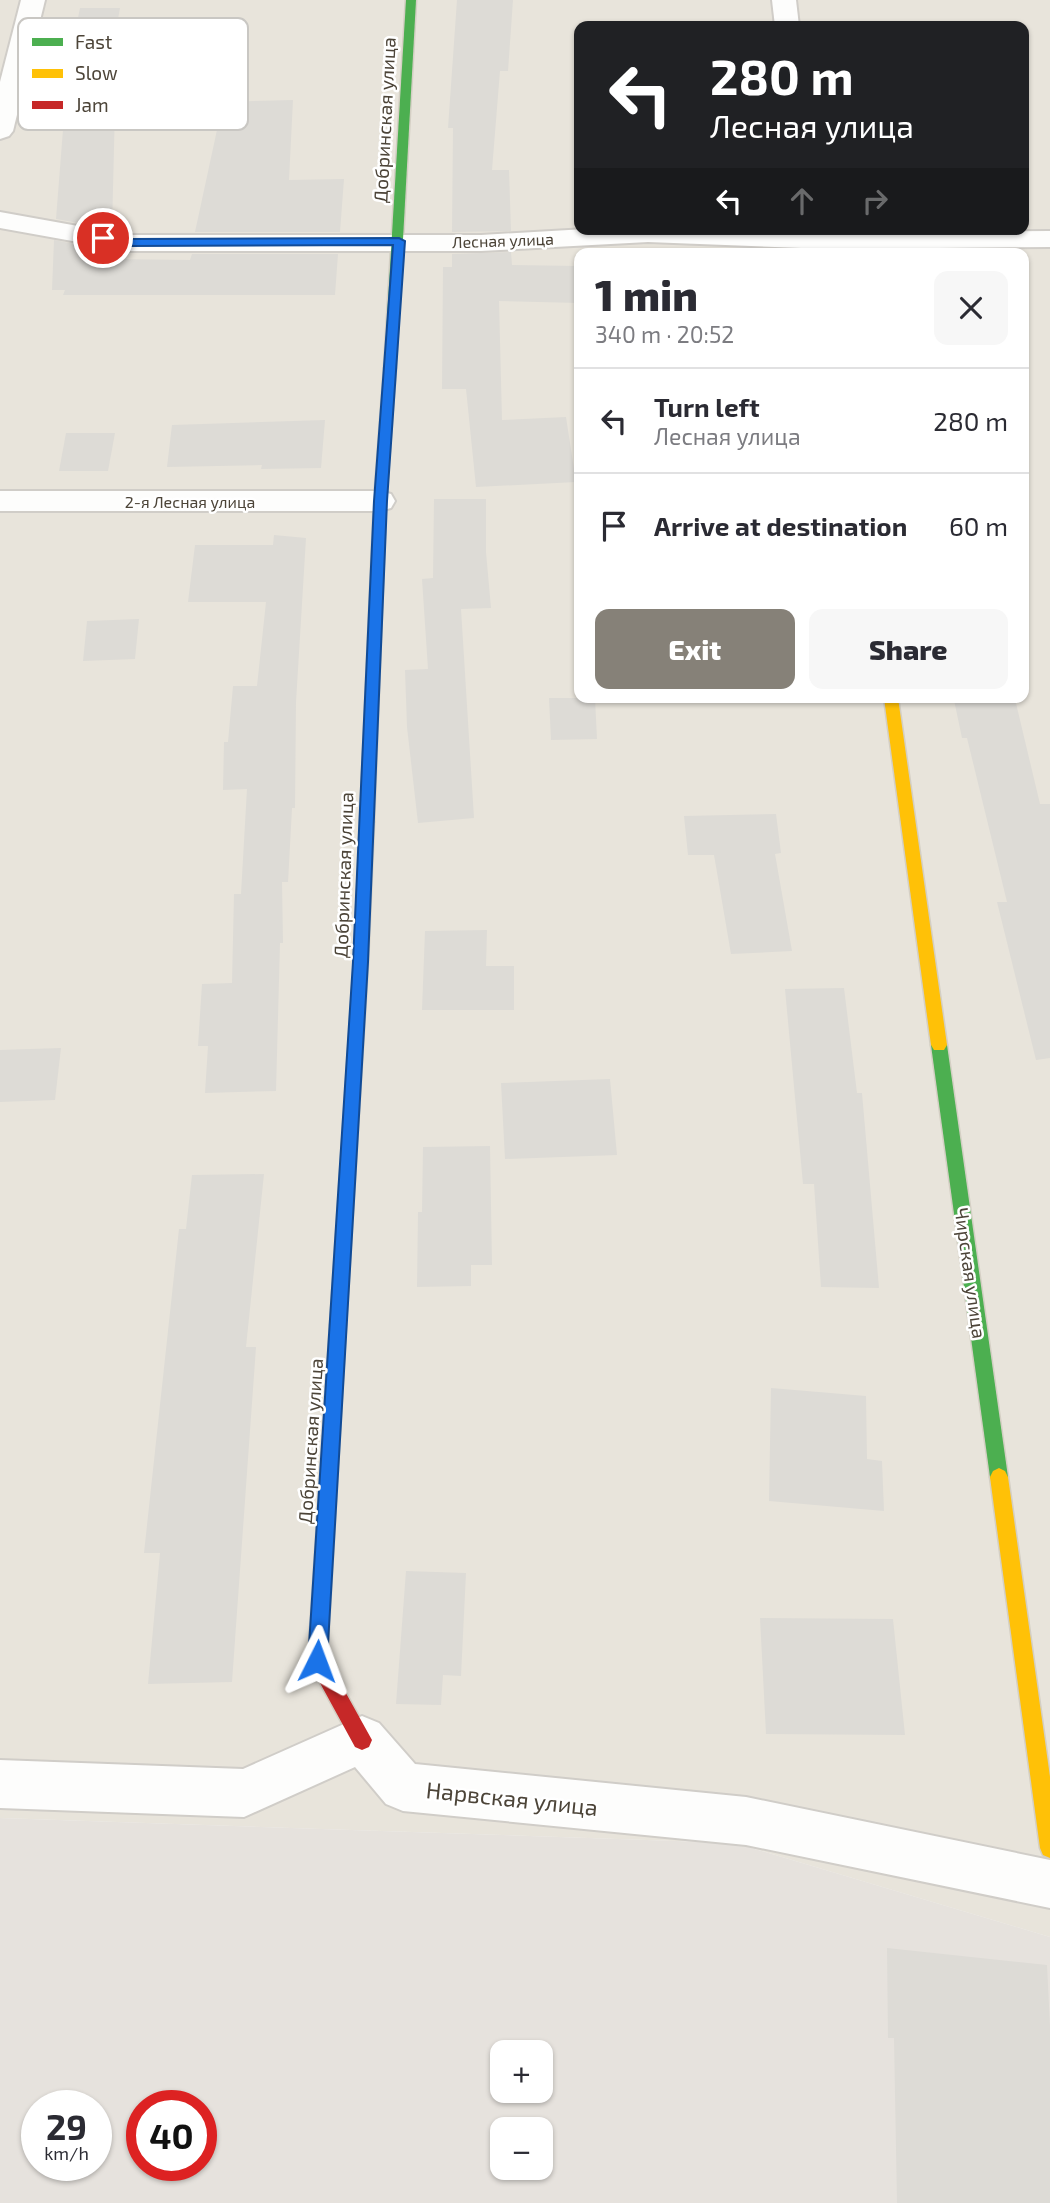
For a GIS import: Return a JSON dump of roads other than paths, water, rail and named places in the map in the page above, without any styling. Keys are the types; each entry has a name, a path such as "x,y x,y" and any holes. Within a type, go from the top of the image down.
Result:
{"street":[{"path":"28,18 33,0"},
{"name":"Добринская улица","path":"362,1740 317,1661 361,962 380,501 399,241 411,0"},
{"path":"784,0 786,21"},
{"path":"0,131 18,60"},
{"name":"Лесная улица","path":"0,220 128,243 481,243 629,235"},
{"name":"Лесная улица","path":"673,235 826,241 1050,239"},
{"name":"2-я Лесная улица","path":"0,501 380,501"},
{"name":"Чирская улица","path":"892,703 1050,1848"},
{"path":"0,1784 244,1793 362,1740"},
{"name":"Нарвская улица","path":"362,1740 403,1787 747,1821 1050,1884"}]}
